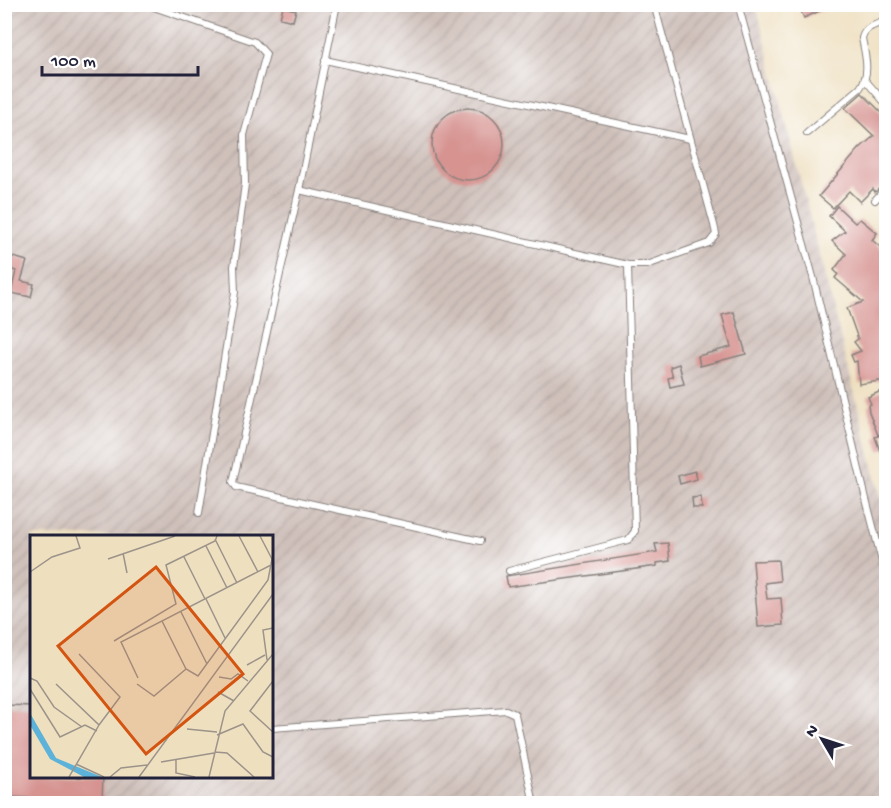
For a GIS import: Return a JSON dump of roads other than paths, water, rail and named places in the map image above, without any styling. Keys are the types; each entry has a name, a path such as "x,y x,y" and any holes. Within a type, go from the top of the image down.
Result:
{"lane":[{"path":"145,4 255,42 266,54 244,135 245,184 234,267 235,292 199,513"},
{"path":"337,4 299,190 233,482 236,488 480,541"},
{"path":"299,190 628,265 647,265 709,243 716,234 654,4"},
{"path":"738,4 813,277 886,577"},
{"path":"807,133 866,81 862,38 864,32 868,27 886,21"},
{"path":"325,60 690,139"},
{"path":"866,81 886,104"},
{"path":"875,200 886,188"},
{"path":"508,571 628,540 635,531 628,265"},
{"path":"273,728 506,710 515,714 534,804"}]}
